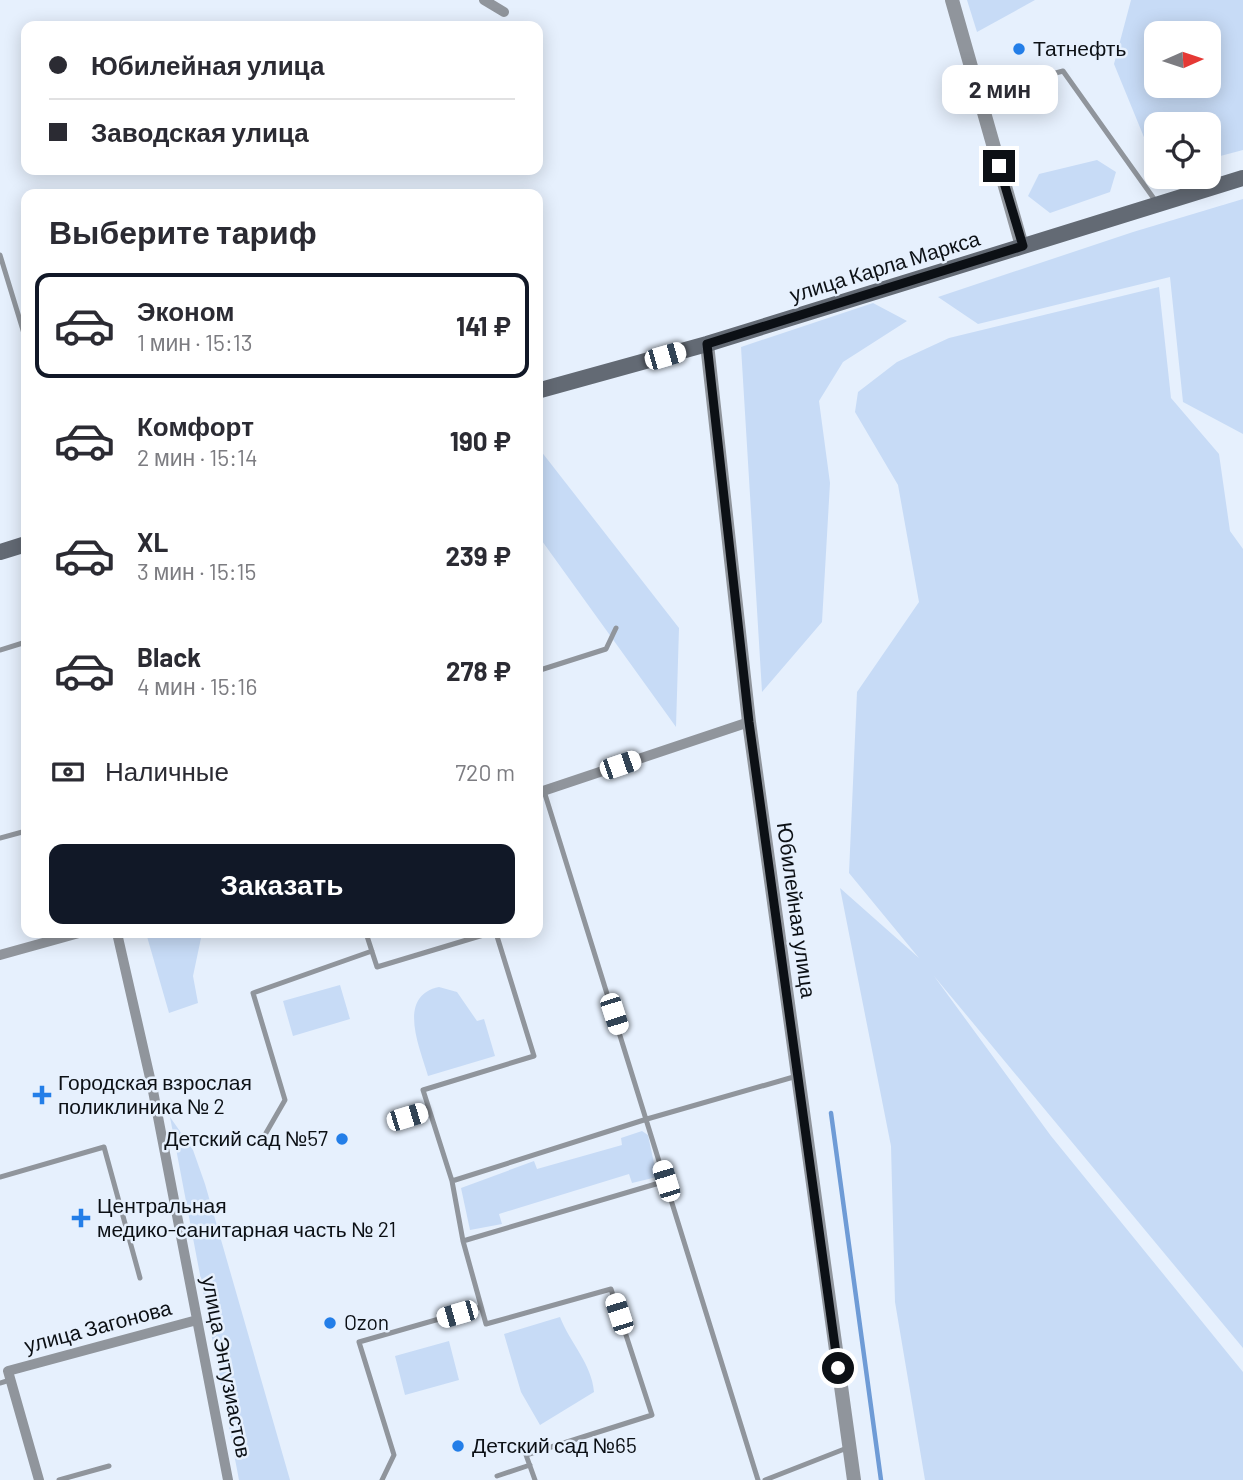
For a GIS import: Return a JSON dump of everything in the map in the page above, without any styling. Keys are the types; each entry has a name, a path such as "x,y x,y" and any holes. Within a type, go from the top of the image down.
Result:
{"main road":[{"name":"улица Карла Маркса","path":"543,389 707,344 1243,177"},
{"path":"0,552 21,546"}],"street":[{"path":"484,0 504,12"},
{"path":"952,0 1023,246"},
{"name":"Юбилейная улица","path":"707,344 749,722 854,1480"},
{"path":"543,791 749,722"},
{"path":"0,955 61,938"},
{"name":"улица Энтузиастов","path":"118,938 144,1050 228,1480"},
{"name":"улица Загонова","path":"6,1378 197,1320"},
{"path":"6,1378 38,1480"}],"lane":[{"path":"978,94 1063,71 1157,203"},
{"path":"0,256 21,323"},
{"path":"0,289 10,286"},
{"path":"543,669 606,649 616,628"},
{"path":"0,650 21,644"},
{"path":"543,801 647,1119 758,1480"},
{"path":"0,838 21,832"},
{"path":"368,938 377,967 473,938"},
{"path":"498,938 534,1056 423,1090 452,1181 463,1241 486,1324 611,1289 652,1415 526,1455 535,1480"},
{"path":"266,1133 285,1100 253,993 372,951"},
{"path":"452,1181 647,1119 797,1076"},
{"path":"407,1117 429,1110"},
{"path":"0,1177 104,1147 140,1278"},
{"path":"463,1241 666,1181"},
{"path":"382,1480 394,1455 359,1342 481,1307"},
{"path":"765,1480 850,1447"},
{"path":"497,1476 530,1465"},
{"path":"59,1480 109,1466"}],"shaded area":[{"path":"967,0 1035,0 977,32"},
{"path":"1131,0 1243,0 1243,150 1221,156 1221,112 1144,112 1144,137 1114,64"},
{"path":"1097,160 1116,172 1110,192 1050,213 1028,196 1039,174"},
{"path":"1243,199 1243,434 1183,402 1170,277 978,324 938,297 1133,232"},
{"path":"1159,287 1171,398 1219,454 1230,531 1243,549 1243,1348 934,976 1051,1136 1243,1372 1243,1480 925,1480 895,1302 891,1146 840,888 919,958 849,873 857,692 919,602 898,485 855,412 858,392 897,362 949,338"},
{"path":"873,303 907,321 843,362 819,401 830,483 822,622 762,692 741,347"},
{"path":"543,454 679,628 676,727 543,542"},
{"path":"147,938 201,938 193,976 198,1003 169,1013"},
{"path":"340,985 350,1019 293,1036 283,1001"},
{"path":"439,987 457,992 477,1021 484,1019 495,1056 428,1076 414,1024 415,1012 418,1001 426,992"},
{"path":"170,1117 193,1150 205,1184 290,1480 239,1480"},
{"path":"642,1131 648,1135 657,1177 632,1183 629,1174 499,1214 502,1224 470,1230 461,1188 534,1161 537,1169 622,1145 621,1138"},
{"path":"560,1317 585,1363 594,1392 540,1425 521,1392 504,1334"},
{"path":"449,1341 459,1380 405,1395 395,1356"}],"waterway":[{"path":"831,1113 881,1480"}],"place":[{"name":"Татнефть","path":"1019,49"},
{"name":"Городская взрослая поликлиника № 2","path":"42,1095"},
{"name":"Детский сад №57","path":"342,1139"},
{"name":"Центральная медико-санитарная часть № 21","path":"81,1218"},
{"name":"Ozon","path":"330,1323"},
{"name":"Детский сад №65","path":"458,1446"}],"route":[{"path":"838,1368 749,722 707,344 1023,246 999,166"}]}
